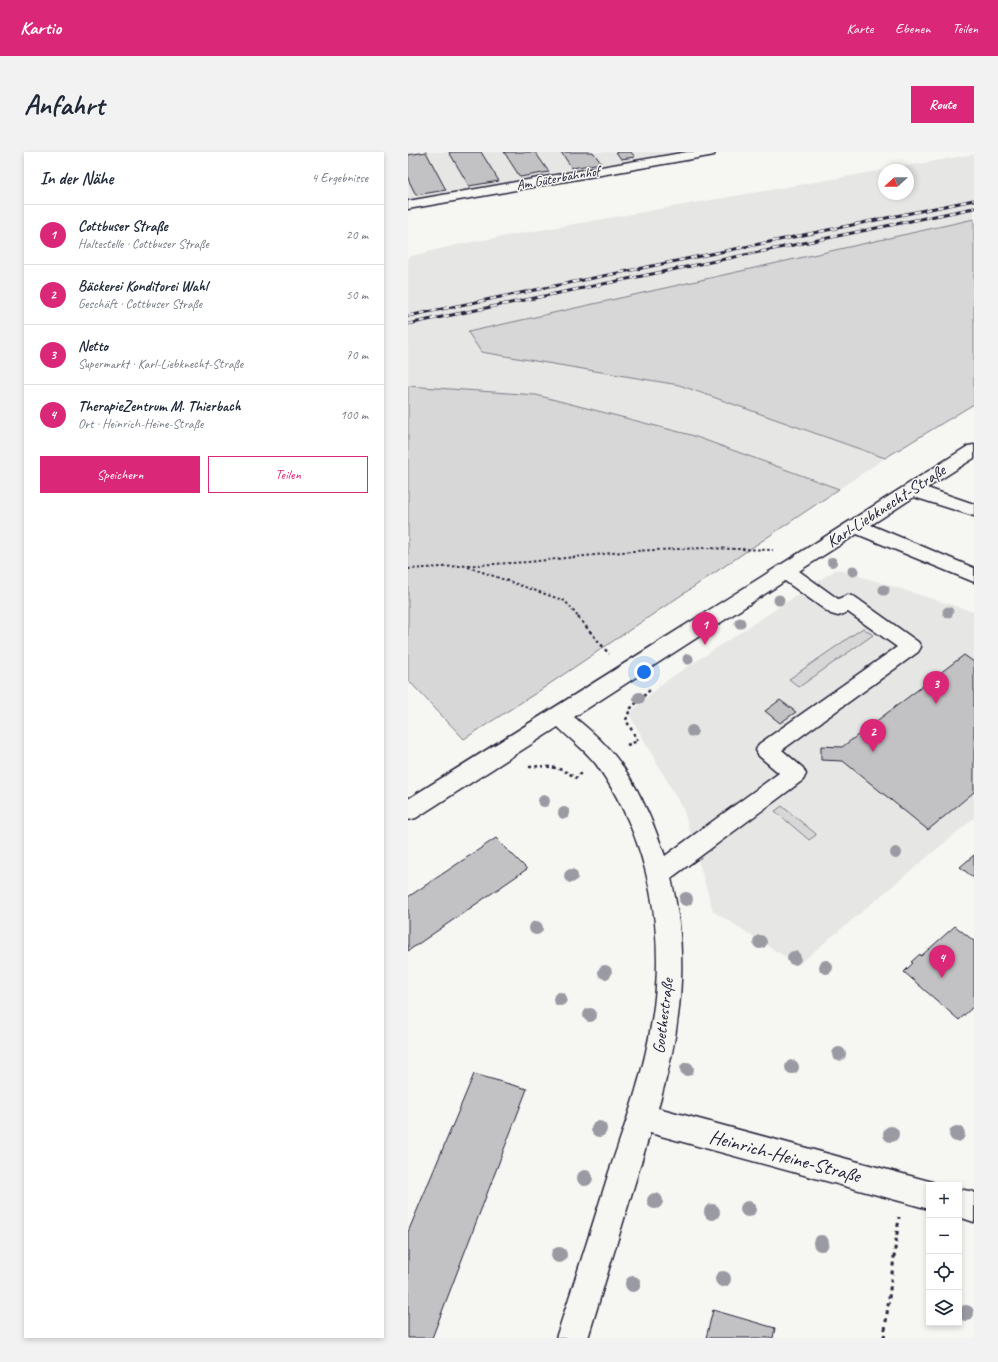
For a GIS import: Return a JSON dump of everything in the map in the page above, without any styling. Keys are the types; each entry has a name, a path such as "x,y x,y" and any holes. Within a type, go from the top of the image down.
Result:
{"street":[{"name":"Am Güterbahnhof","path":"408,205 709,152"},
{"name":"Karl-Liebknecht-Straße","path":"408,811 974,450"},
{"path":"912,489 934,498 974,510"},
{"path":"856,526 974,575"},
{"path":"659,874 795,774 767,750 911,647 848,602 838,609 791,567"},
{"name":"Goethestraße","path":"559,716 602,756 630,798 654,856 659,874 668,922 669,954 665,1022 658,1058 572,1338"},
{"name":"Heinrich-Heine-Straße","path":"641,1117 926,1194"},
{"path":"962,1204 974,1207"}],"path":[{"path":"408,569 528,562 632,551 704,548 777,550"},
{"path":"466,566 565,601 609,654"},
{"path":"523,770 528,767 544,765 554,766 566,770 576,778 602,756 638,741 626,720 630,709 652,688"},
{"path":"884,1338 903,1188"}],"shaded area":[{"path":"408,152 690,152 408,200"},
{"path":"974,154 974,219 469,332 481,352 679,385 885,458 839,489 691,435 536,395 408,386 408,257 455,245 878,171 878,200 914,200 914,165"},
{"path":"974,219 974,404 885,458 679,385 481,352 468,332"},
{"path":"408,386 536,395 691,435 839,489 536,693 464,739 408,680"},
{"path":"837,569 974,612 974,818 798,965 713,911 684,811 629,714 663,683"},
{"path":"863,628 873,635 799,687 789,679"},
{"path":"782,806 816,835 809,840 775,811"}],"building":[{"path":"426,152 446,190 416,195 408,179 408,155"},
{"path":"449,152 481,152 499,181 469,186"},
{"path":"504,152 535,152 549,172 520,177"},
{"path":"561,152 593,152 601,163 572,168"},
{"path":"616,152 631,152 635,157 621,159"},
{"path":"964,655 974,662 974,792 928,830 843,761 821,760 821,746 842,747"},
{"path":"780,700 796,712 780,723 765,711"},
{"path":"496,838 527,869 408,951 408,897"},
{"path":"974,855 974,878 960,867"},
{"path":"955,926 974,941 974,1006 959,1020 904,972 913,963 911,962 920,954 921,956"},
{"path":"474,1074 527,1089 432,1338 408,1338 408,1232"},
{"path":"713,1310 775,1328 773,1338 706,1338"}],"railway":[{"path":"408,316 974,200"},
{"path":"408,324 974,208"}],"place":[{"name":"Cottbuser Straße","path":"705,645"},
{"name":"Netto","path":"936,704"},
{"name":"Bäckerei Konditorei Wahl","path":"873,752"},
{"name":"TherapieZentrum M. Thierbach","path":"942,978"}]}
